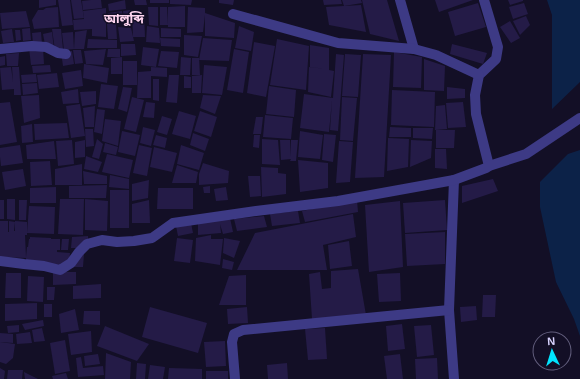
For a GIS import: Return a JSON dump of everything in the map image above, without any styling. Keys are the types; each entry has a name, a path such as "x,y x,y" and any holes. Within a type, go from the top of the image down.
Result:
{"street":[{"path":"400,0 414,49"},
{"path":"484,0 498,47 496,59 479,75 475,95 476,114 489,166"},
{"path":"233,14 338,43 414,49 436,55 479,75"},
{"path":"0,49 32,46 46,47 58,54 66,54"},
{"path":"0,260 44,266 60,270 71,263 87,244 102,240 117,242 152,238 174,223 338,201 454,180 489,166 526,154 580,118"},
{"path":"454,180 449,310 454,379"},
{"path":"235,379 232,342 234,334 243,330 449,310"}],"water":[{"path":"547,0 580,0 580,82 552,109 552,15"},
{"path":"580,150 580,336 574,319 556,282 540,207 540,182 568,154"}],"building":[{"path":"39,0 56,0 56,5 39,8"},
{"path":"58,0 70,0 73,25 62,26"},
{"path":"71,0 81,0 84,18 74,19"},
{"path":"101,0 102,8 83,10 82,1"},
{"path":"125,0 126,9 109,11 108,4"},
{"path":"134,0 146,0 147,5 135,5"},
{"path":"150,0 169,0 169,3 150,3"},
{"path":"170,0 192,0 191,5 170,4"},
{"path":"219,0 234,0 233,5 219,3"},
{"path":"323,0 341,0 342,4 324,5"},
{"path":"342,0 361,0 362,3 344,6"},
{"path":"362,0 387,0 399,41 370,34"},
{"path":"435,0 473,0 439,12"},
{"path":"508,0 523,0 523,1 510,5"},
{"path":"478,3 486,27 455,36 448,12"},
{"path":"524,3 528,14 513,19 509,7"},
{"path":"361,5 366,32 329,25 326,7"},
{"path":"185,6 185,27 168,27 168,7"},
{"path":"58,7 59,27 34,29 32,20 38,10"},
{"path":"148,7 158,7 158,26 149,25"},
{"path":"160,7 167,7 168,25 160,25"},
{"path":"188,7 205,8 205,13 235,23 234,38 205,36 205,15 203,32 187,33"},
{"path":"106,8 106,37 92,36 92,29 74,30 73,20 84,19 83,11"},
{"path":"130,10 131,21 124,21 123,11"},
{"path":"26,11 30,27 2,29 0,13"},
{"path":"122,11 123,22 108,22 108,13"},
{"path":"144,14 145,37 133,37 132,15"},
{"path":"526,16 530,25 520,35 513,21"},
{"path":"510,21 520,38 511,43 500,27"},
{"path":"116,23 117,39 108,39 107,24"},
{"path":"147,26 159,28 160,43 146,42"},
{"path":"239,26 254,32 251,51 235,48"},
{"path":"118,27 131,28 134,41 120,42"},
{"path":"30,28 31,40 23,41 22,29"},
{"path":"161,28 181,29 181,37 161,37"},
{"path":"12,29 14,42 3,43 1,31"},
{"path":"52,29 61,29 63,49 55,50"},
{"path":"15,30 20,30 21,40 16,41"},
{"path":"87,30 84,49 74,49 75,32"},
{"path":"41,32 42,44 33,44 32,33"},
{"path":"52,32 54,49 46,50 43,34"},
{"path":"73,32 74,49 64,50 62,33"},
{"path":"184,35 202,36 198,57 184,55"},
{"path":"160,38 180,39 180,47 161,46"},
{"path":"203,38 232,40 229,61 199,60"},
{"path":"88,39 117,40 117,48 87,48"},
{"path":"277,39 309,46 306,90 270,85"},
{"path":"254,42 275,46 266,97 247,93"},
{"path":"121,44 135,44 136,55 121,56"},
{"path":"452,44 487,53 483,64 450,54"},
{"path":"310,45 329,48 329,70 334,71 331,97 308,92 309,67 327,69 310,67"},
{"path":"143,47 159,49 156,67 141,65"},
{"path":"29,48 43,48 44,64 31,65"},
{"path":"106,49 103,65 86,64 84,51"},
{"path":"108,49 120,49 120,57 107,57"},
{"path":"234,49 249,52 243,93 227,90"},
{"path":"73,50 81,50 83,63 75,64"},
{"path":"72,51 74,64 63,66 61,52"},
{"path":"161,51 179,52 177,68 158,66"},
{"path":"394,52 422,57 421,88 393,87"},
{"path":"19,53 18,66 7,66 6,54"},
{"path":"336,54 344,55 338,131 330,130 332,100 329,132 300,128 304,94 333,98"},
{"path":"345,54 361,55 358,97 342,96"},
{"path":"363,54 391,55 384,177 355,178"},
{"path":"5,56 5,65 0,66 0,57"},
{"path":"122,57 122,74 111,74 111,58"},
{"path":"181,57 191,58 190,75 180,75"},
{"path":"192,58 199,58 200,75 192,75"},
{"path":"424,59 445,66 444,91 424,90"},
{"path":"123,61 137,61 137,85 123,85"},
{"path":"84,64 109,68 107,83 83,78"},
{"path":"50,65 51,72 33,73 32,66"},
{"path":"204,65 227,67 222,95 202,93"},
{"path":"11,67 13,82 12,67 19,67 21,95 14,95 14,89 2,90 0,68"},
{"path":"151,67 167,68 167,77 151,76"},
{"path":"81,70 83,86 65,89 62,73"},
{"path":"151,71 151,98 137,98 138,72"},
{"path":"57,73 59,87 39,89 37,75"},
{"path":"36,74 37,82 22,83 21,75"},
{"path":"169,75 179,75 177,103 166,102"},
{"path":"202,75 201,93 192,93 192,76"},
{"path":"184,76 191,77 191,88 184,88"},
{"path":"153,79 159,79 159,101 153,100"},
{"path":"37,83 38,93 23,95 22,84"},
{"path":"101,84 118,86 114,109 98,107"},
{"path":"269,86 296,90 294,117 266,114"},
{"path":"123,87 132,88 127,112 118,109"},
{"path":"447,87 465,89 465,98 447,99"},
{"path":"78,89 79,103 63,104 61,92"},
{"path":"392,90 435,92 434,127 391,125"},
{"path":"96,91 96,104 82,106 80,92"},
{"path":"39,95 40,118 24,123 21,96"},
{"path":"203,95 221,96 215,114 200,108"},
{"path":"132,97 144,100 136,132 124,129"},
{"path":"342,97 357,98 353,141 340,140"},
{"path":"10,102 17,142 0,145 0,103"},
{"path":"146,102 155,103 154,118 143,117"},
{"path":"463,102 466,127 448,128 446,103"},
{"path":"80,104 85,136 71,138 66,106"},
{"path":"445,105 447,129 435,130 436,106"},
{"path":"95,106 94,127 85,127 83,108"},
{"path":"97,109 105,110 102,134 94,132"},
{"path":"179,111 196,116 190,139 172,134"},
{"path":"200,111 217,117 211,137 194,131"},
{"path":"265,115 293,118 291,139 263,137"},
{"path":"162,116 172,119 167,135 157,132"},
{"path":"256,117 263,117 261,134 253,134"},
{"path":"105,119 121,121 118,146 102,141"},
{"path":"67,123 69,138 35,140 34,124"},
{"path":"32,124 33,142 22,143 21,126"},
{"path":"143,127 155,130 151,146 140,143"},
{"path":"390,127 411,128 411,137 389,137"},
{"path":"413,128 433,128 432,139 413,138"},
{"path":"85,129 93,129 94,146 86,147"},
{"path":"436,130 455,130 454,148 436,148"},
{"path":"122,131 140,135 135,156 118,152"},
{"path":"300,131 323,135 320,159 298,157"},
{"path":"193,133 209,139 205,151 190,145"},
{"path":"324,134 336,135 333,162 322,160"},
{"path":"156,135 167,138 165,148 153,145"},
{"path":"254,135 260,135 259,148 253,147"},
{"path":"388,138 409,139 408,167 387,171"},
{"path":"97,139 103,144 99,159 92,157"},
{"path":"262,139 278,140 280,165 262,164"},
{"path":"72,140 74,164 58,166 56,141"},
{"path":"85,140 85,157 75,158 75,142"},
{"path":"280,140 290,140 290,157 291,140 298,140 296,161 290,161 291,159 281,160"},
{"path":"411,140 432,141 431,158 410,167"},
{"path":"54,141 56,159 27,159 26,145"},
{"path":"339,141 353,142 350,182 336,183"},
{"path":"105,143 118,147 116,155 103,152"},
{"path":"20,145 23,163 1,166 0,148"},
{"path":"139,145 152,148 147,176 133,173"},
{"path":"181,145 204,153 199,170 177,164"},
{"path":"154,147 177,153 172,172 150,167"},
{"path":"435,149 446,149 447,169 435,168"},
{"path":"107,154 133,160 129,178 102,172"},
{"path":"86,156 102,162 98,172 84,169"},
{"path":"298,160 328,163 328,188 300,192"},
{"path":"50,161 52,185 31,186 30,162"},
{"path":"203,163 229,171 228,183 199,185 199,174"},
{"path":"82,164 82,185 55,185 55,169"},
{"path":"177,165 198,172 196,183 172,183"},
{"path":"261,167 278,168 278,173 286,174 286,194 262,197"},
{"path":"23,169 26,186 5,190 2,172"},
{"path":"83,171 107,176 107,184 84,184"},
{"path":"110,175 129,179 129,189 109,187"},
{"path":"248,176 260,176 261,196 250,197"},
{"path":"493,179 498,191 462,203 462,186"},
{"path":"149,180 148,198 132,201 132,184"},
{"path":"107,185 106,198 69,198 69,186"},
{"path":"210,186 210,193 204,193 203,187"},
{"path":"56,187 56,203 30,203 30,188"},
{"path":"226,187 228,200 216,201 214,189"},
{"path":"158,188 193,188 193,209 157,209"},
{"path":"110,190 129,190 129,228 110,228"},
{"path":"7,199 15,199 15,220 7,219"},
{"path":"60,199 84,199 83,235 58,234"},
{"path":"85,199 108,201 107,231 85,230"},
{"path":"0,200 4,200 4,219 0,219"},
{"path":"19,200 27,200 26,220 19,220"},
{"path":"149,200 150,223 132,223 132,204"},
{"path":"357,200 358,212 305,222 302,211"},
{"path":"445,200 447,230 405,233 403,203"},
{"path":"400,201 403,267 369,272 365,205"},
{"path":"29,206 55,207 54,234 27,233"},
{"path":"298,211 300,223 272,226 270,214"},
{"path":"353,214 356,237 323,245 327,270 237,270 255,233"},
{"path":"264,216 267,227 237,231 234,219"},
{"path":"230,218 233,232 223,234 220,224 221,233 198,235 198,222"},
{"path":"0,221 8,221 8,232 9,221 27,222 27,235 25,235 26,257 30,237 60,239 60,250 57,250 57,252 70,253 69,266 26,261 26,258 0,257"},
{"path":"191,223 193,233 178,236 176,226"},
{"path":"445,232 445,264 407,266 405,234"},
{"path":"211,235 211,239 223,239 220,265 195,261 196,238"},
{"path":"88,236 88,248 71,248 72,237"},
{"path":"177,238 193,240 190,263 174,261"},
{"path":"224,238 240,241 234,258 223,253"},
{"path":"62,239 69,239 68,250 61,250"},
{"path":"349,241 352,266 330,269 328,245"},
{"path":"75,254 84,254 83,267 75,267"},
{"path":"223,259 234,262 232,270 222,268"},
{"path":"358,269 366,315 312,319 309,274 320,272 322,289 331,288 331,271"},
{"path":"53,272 76,272 76,284 53,285"},
{"path":"6,273 21,273 21,298 5,298"},
{"path":"400,273 401,301 379,302 377,274"},
{"path":"246,275 246,305 219,305 229,276"},
{"path":"28,276 44,277 43,302 27,301"},
{"path":"101,284 101,298 73,299 73,286"},
{"path":"47,287 55,287 54,300 47,300"},
{"path":"483,295 496,295 495,317 482,317"},
{"path":"37,303 37,319 5,321 5,304"},
{"path":"44,304 52,304 52,317 44,317"},
{"path":"476,306 477,320 461,322 460,307"},
{"path":"150,307 207,323 198,353 142,337"},
{"path":"247,307 248,323 228,324 227,309"},
{"path":"75,309 79,330 61,333 59,314"},
{"path":"84,311 100,311 100,325 83,324"},
{"path":"43,320 44,326 25,330 22,324"},
{"path":"402,324 405,349 388,351 386,326"},
{"path":"19,325 19,332 8,333 7,326"},
{"path":"431,325 434,355 417,357 414,326"},
{"path":"105,326 149,344 137,361 97,346"},
{"path":"42,328 45,341 34,342 32,330"},
{"path":"325,328 327,359 308,360 305,329"},
{"path":"91,331 92,352 71,355 68,334"},
{"path":"30,332 32,343 17,344 16,334"},
{"path":"0,333 13,334 13,343 0,342"},
{"path":"65,340 70,371 55,374 50,343"},
{"path":"225,341 226,366 206,367 204,342"},
{"path":"0,342 15,344 13,358 6,364 0,362"},
{"path":"106,353 131,362 130,379 105,379"},
{"path":"98,354 100,364 85,366 84,356"},
{"path":"400,354 403,379 387,379 384,356"},
{"path":"81,357 83,368 103,366 104,375 78,377 76,358"},
{"path":"437,358 438,379 416,379 415,359"},
{"path":"137,363 146,364 145,379 136,379"},
{"path":"287,363 288,379 268,379 267,365"},
{"path":"150,365 165,367 163,379 148,379"},
{"path":"0,368 5,371 4,379 0,379"},
{"path":"169,368 202,369 202,379 168,379"},
{"path":"8,370 23,370 22,379 7,379"},
{"path":"206,371 228,371 228,379 206,379"},
{"path":"24,372 38,379 25,379"},
{"path":"66,373 68,379 53,379 52,376"}],"district":[{"name":"আলুব্দি","path":"124,18"}]}
